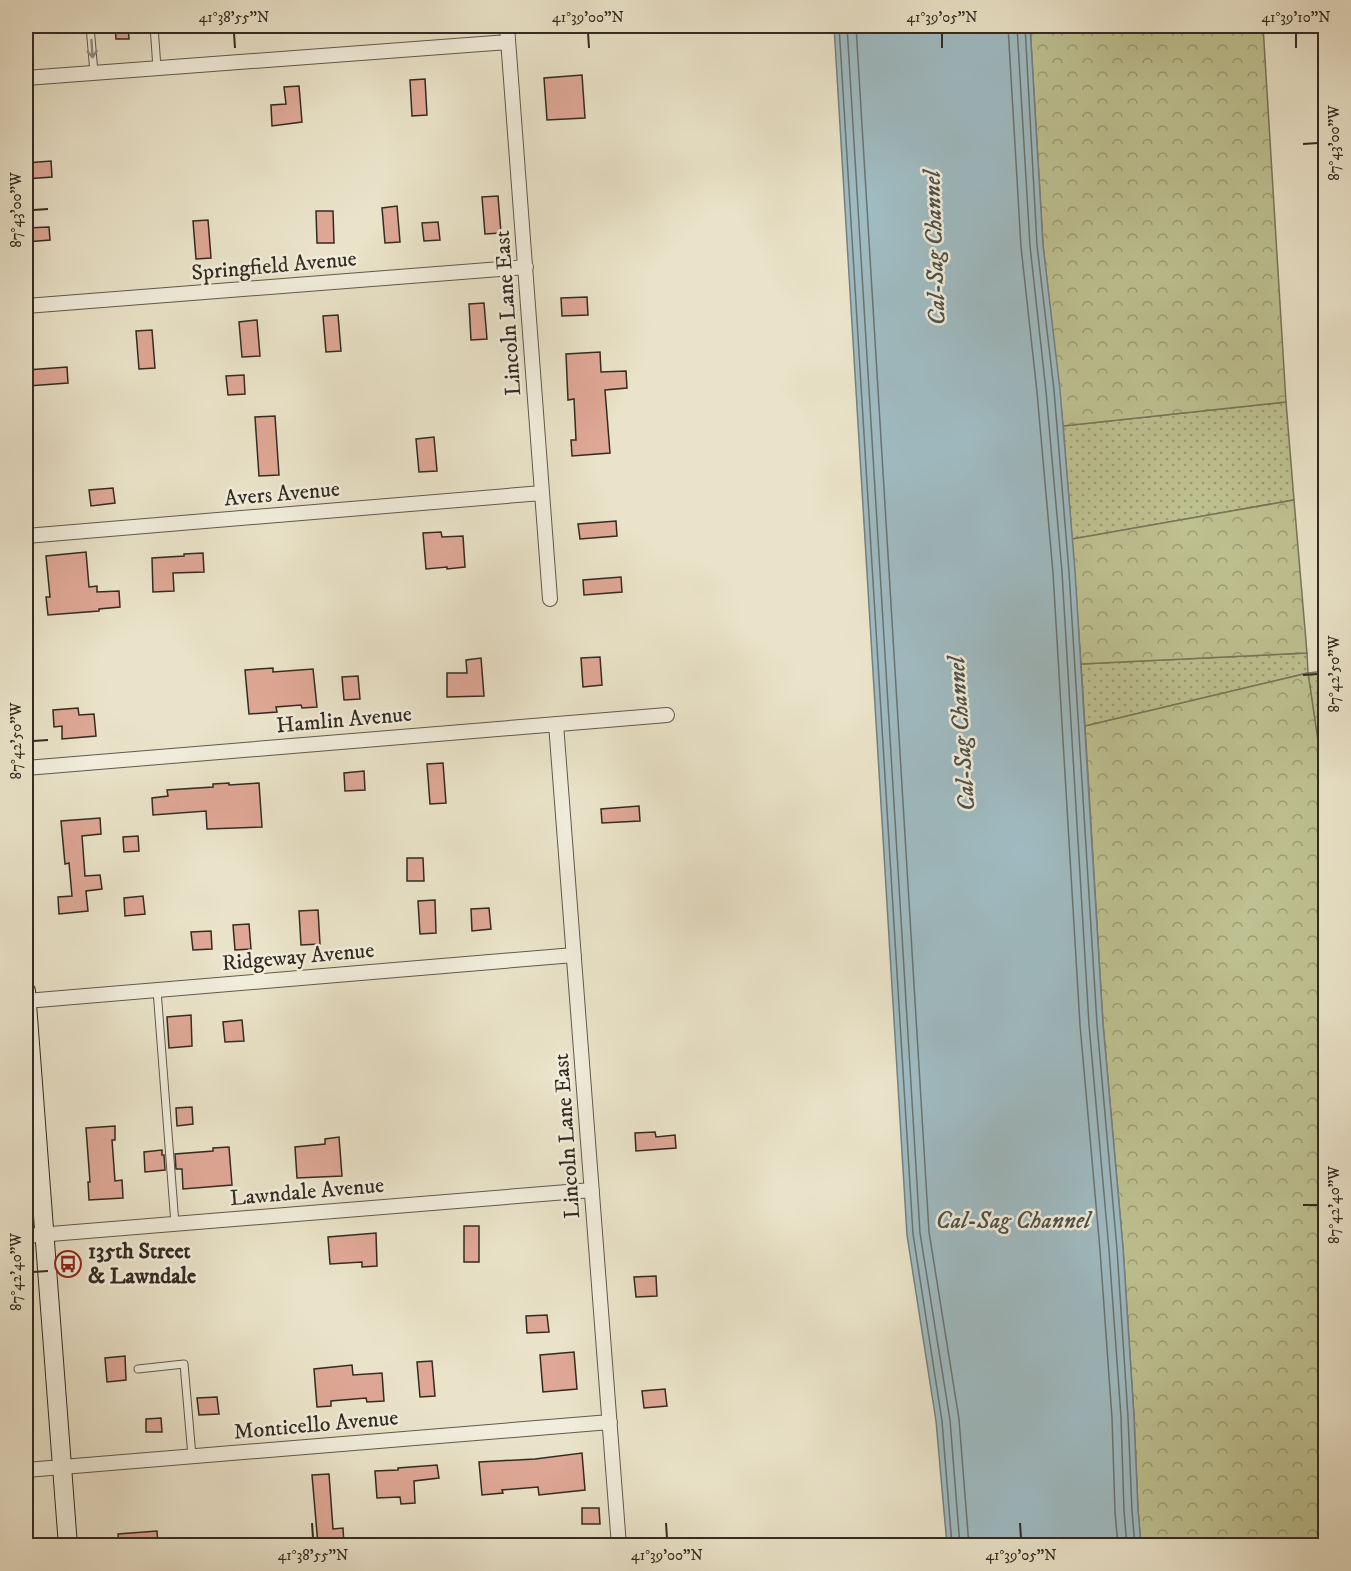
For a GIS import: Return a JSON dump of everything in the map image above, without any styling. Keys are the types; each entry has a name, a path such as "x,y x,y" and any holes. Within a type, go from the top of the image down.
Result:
{"street":[{"name":"Lincoln Lane East","path":"507,26 550,598"},
{"path":"26,78 508,42"},
{"name":"Springfield Avenue","path":"26,306 526,267"},
{"name":"Avers Avenue","path":"26,536 542,493"},
{"name":"Hamlin Avenue","path":"26,768 667,715"},
{"name":"Lincoln Lane East","path":"556,724 619,1545"},
{"name":"Ridgeway Avenue","path":"26,1001 574,955"},
{"path":"26,991 68,1545"},
{"name":"Lawndale Avenue","path":"26,1236 592,1190"},
{"name":"Monticello Avenue","path":"26,1470 610,1422"}],"lane":[{"path":"90,26 94,73"},
{"path":"154,26 158,68"},
{"path":"157,990 174,1224"},
{"path":"138,1369 184,1364 192,1456"}],"green space":[{"path":"1030,26 1263,26 1286,402 1063,426 1043,245"},
{"path":"1286,402 1294,500 1072,539 1063,426"},
{"path":"1294,500 1307,653 1081,664 1072,539"},
{"path":"1307,653 1308,673 1085,726 1081,664"},
{"path":"1325,671 1325,795 1308,673"},
{"path":"1308,673 1326,795 1325,1545 1141,1545 1123,1248 1103,1024 1085,726"}],"water":[{"name":"Cal-Sag Channel","path":"834,26 1030,26 1043,245 1060,390 1075,571 1103,1024 1123,1248 1141,1545 947,1545 936,1421 907,1235"}],"building":[{"path":"115,26 128,26 129,39 116,39"},
{"path":"582,75 585,118 547,120 544,78"},
{"path":"425,79 427,115 412,116 410,80"},
{"path":"299,86 302,122 272,126 271,105 286,104 284,87"},
{"path":"51,161 52,177 26,179 26,163"},
{"path":"498,196 501,233 485,234 482,197"},
{"path":"397,206 400,242 385,243 382,208"},
{"path":"316,211 333,211 334,243 317,243"},
{"path":"208,220 211,258 196,259 193,221"},
{"path":"438,222 440,240 424,241 422,223"},
{"path":"49,227 50,240 26,242 26,228"},
{"path":"587,297 588,315 562,316 561,298"},
{"path":"484,303 487,339 471,340 469,304"},
{"path":"338,315 341,351 326,352 323,316"},
{"path":"257,320 260,356 242,357 239,322"},
{"path":"152,330 155,368 139,369 136,331"},
{"path":"600,352 601,372 626,371 627,388 605,390 610,453 572,456 571,440 576,440 574,399 568,400 566,354"},
{"path":"67,367 68,383 28,386 27,370"},
{"path":"244,375 245,394 228,395 226,376"},
{"path":"275,416 279,475 259,476 255,417"},
{"path":"434,437 437,471 419,472 416,439"},
{"path":"113,488 115,503 91,506 89,490"},
{"path":"616,521 617,536 580,539 578,524"},
{"path":"441,532 442,537 463,536 465,567 426,569 423,533"},
{"path":"86,552 89,587 97,586 97,592 119,591 120,607 48,615 46,597 50,597 46,556"},
{"path":"203,553 204,572 173,573 174,591 153,592 152,558"},
{"path":"621,577 622,592 584,595 583,580"},
{"path":"600,657 602,685 583,687 581,658"},
{"path":"481,658 484,696 447,697 447,673 467,673 466,660"},
{"path":"273,668 273,672 313,669 317,707 302,708 301,705 276,707 277,712 249,714 245,670"},
{"path":"358,676 360,699 344,700 342,677"},
{"path":"78,708 79,715 94,714 96,736 62,739 62,726 54,727 53,710"},
{"path":"443,763 446,803 430,804 427,764"},
{"path":"364,771 365,790 345,791 344,773"},
{"path":"229,783 229,785 259,783 262,827 207,829 206,811 153,815 152,798 168,796 167,790 213,787 213,784"},
{"path":"639,806 640,821 602,823 601,809"},
{"path":"100,818 101,834 82,836 85,876 100,875 102,889 86,891 88,911 59,914 58,897 72,896 69,863 65,864 61,821"},
{"path":"138,836 139,851 124,852 123,837"},
{"path":"407,858 423,858 424,881 407,881"},
{"path":"143,896 145,914 125,916 124,898"},
{"path":"435,900 436,933 420,934 418,901"},
{"path":"489,908 491,929 472,931 471,909"},
{"path":"318,910 320,944 301,945 299,911"},
{"path":"249,924 251,949 235,950 233,925"},
{"path":"211,931 212,949 193,950 191,932"},
{"path":"191,1015 192,1046 169,1048 167,1017"},
{"path":"242,1020 244,1041 225,1042 223,1022"},
{"path":"192,1107 193,1124 177,1126 176,1108"},
{"path":"115,1126 115,1140 112,1140 115,1181 122,1180 123,1198 89,1200 86,1128"},
{"path":"655,1132 656,1137 675,1135 676,1148 636,1151 635,1133"},
{"path":"339,1137 342,1176 297,1178 295,1147 325,1144 325,1139"},
{"path":"229,1147 232,1185 183,1189 182,1169 176,1169 175,1154 213,1151 213,1148"},
{"path":"162,1150 165,1170 145,1172 144,1152"},
{"path":"464,1226 479,1226 479,1262 464,1262"},
{"path":"376,1233 377,1266 362,1267 362,1262 330,1264 328,1237"},
{"path":"656,1276 657,1296 636,1297 634,1277"},
{"path":"547,1315 549,1332 527,1333 526,1316"},
{"path":"574,1352 577,1389 543,1392 540,1355"},
{"path":"125,1356 126,1380 107,1382 105,1358"},
{"path":"432,1361 435,1396 420,1397 417,1362"},
{"path":"352,1365 353,1375 382,1373 384,1401 367,1402 366,1398 331,1401 331,1406 317,1407 314,1369"},
{"path":"665,1389 667,1406 644,1408 642,1391"},
{"path":"217,1397 219,1414 199,1415 197,1398"},
{"path":"161,1418 162,1432 146,1432 146,1419"},
{"path":"582,1453 585,1490 539,1495 538,1487 502,1490 503,1493 482,1495 479,1462 535,1459"},
{"path":"437,1465 439,1478 414,1481 415,1503 401,1504 400,1497 377,1498 375,1471"},
{"path":"329,1474 333,1529 343,1528 344,1545 318,1545 312,1475"},
{"path":"582,1508 599,1508 600,1524 582,1524"},
{"path":"157,1531 158,1545 119,1545 118,1534"}],"place":[{"name":"135th Street & Lawndale","path":"68,1264"}]}
